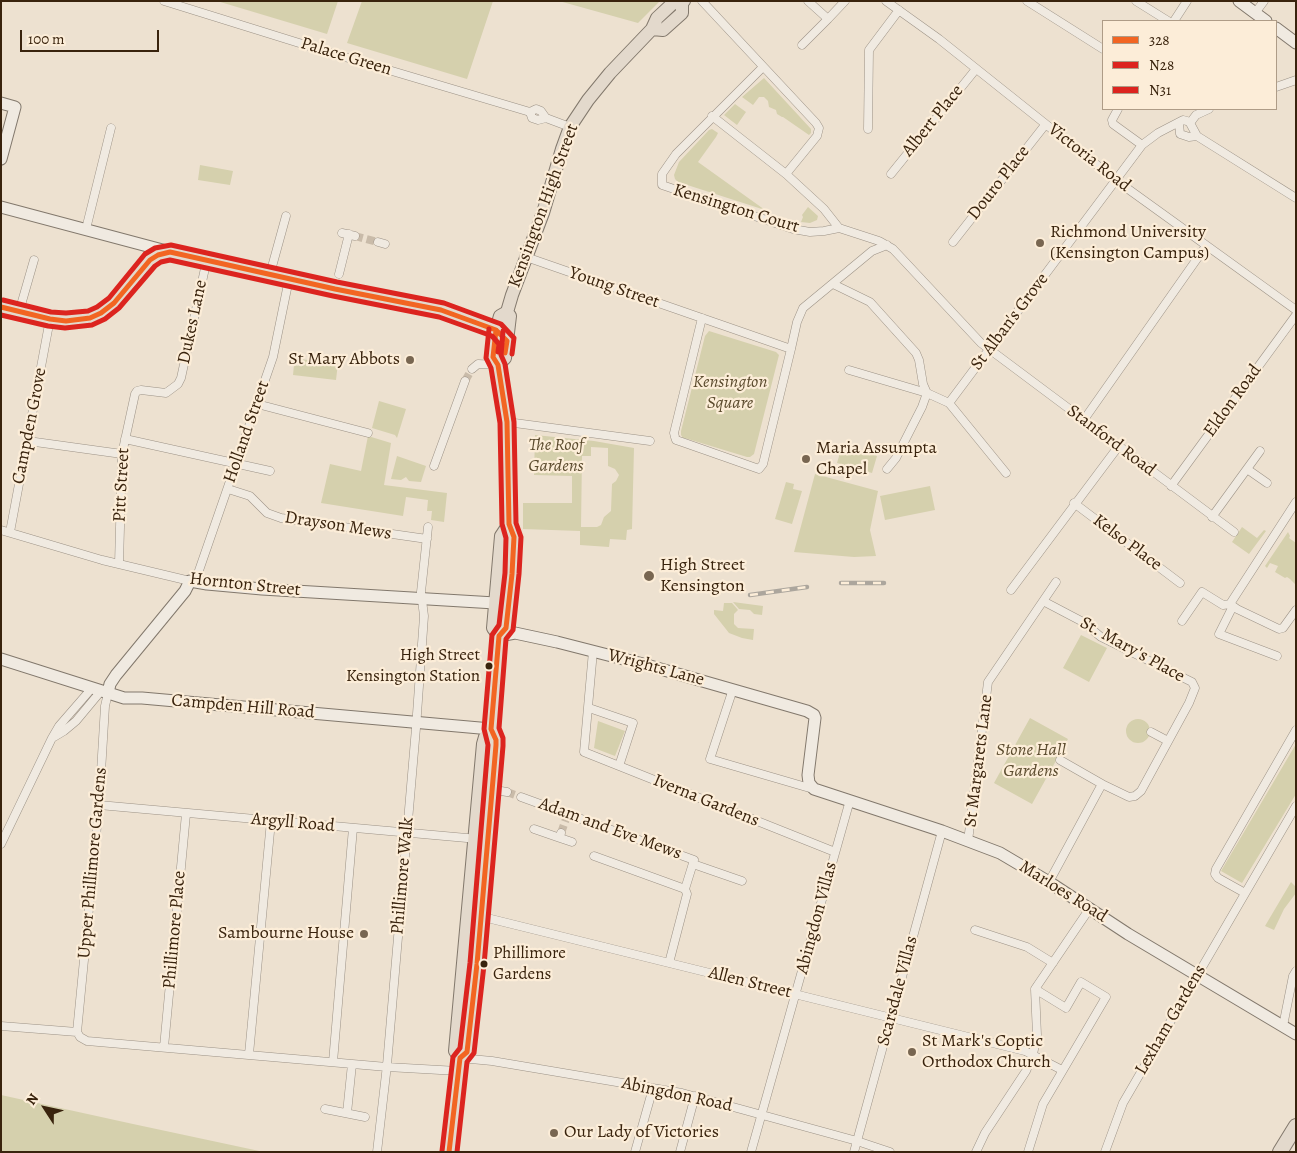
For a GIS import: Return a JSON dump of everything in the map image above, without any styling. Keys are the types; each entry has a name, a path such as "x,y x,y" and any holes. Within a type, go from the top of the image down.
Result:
{"highway":[{"path":"1280,1152 1296,1126"}],"main road":[{"name":"Kensington High Street","path":"498,365 505,358 509,316 526,257 543,214 570,127 588,100 610,73 649,32 665,10 672,4 683,2"},
{"path":"1,307 50,319 72,321 90,318 101,313 114,303 150,260 158,255 170,252 441,310 496,330 507,341"},
{"path":"496,330 503,326 509,316"},
{"path":"449,1152 459,1064 455,1051 483,744 491,729 499,636 506,628 512,574 514,537 509,524 507,422 498,365 493,357 496,330"},
{"path":"499,636 493,628 495,603 501,536 509,524"},
{"path":"459,1064 467,1052 482,917 496,740 491,729"}],"street":[{"name":"Palace Green","path":"164,1 530,112 536,109 541,111 546,118 570,127"},
{"path":"702,1 819,128 817,136 786,174"},
{"path":"808,1 828,18"},
{"path":"802,45 845,1"},
{"name":"Victoria Road","path":"886,1 939,39 1117,181 1296,310"},
{"path":"1027,1 1102,48"},
{"path":"1136,1 1166,20"},
{"path":"1175,20 1187,1"},
{"path":"1240,1 1265,20"},
{"path":"1255,13 1264,1"},
{"path":"868,129 868,50 899,10"},
{"path":"1277,29 1296,43"},
{"name":"Kensington Court","path":"762,67 668,163 662,174 662,185 793,229 810,232 839,228 887,245"},
{"name":"Albert Place","path":"891,174 976,68"},
{"path":"1277,87 1296,80"},
{"path":"1,103 15,107 1,159"},
{"path":"1117,110 1112,120 1113,124 1142,145 1158,133 1185,120 1190,123 1197,136 1296,198"},
{"path":"1190,123 1196,115 1207,110"},
{"name":"Kensington Court","path":"712,116 786,174 824,209 839,228"},
{"path":"1179,123 1180,134 1192,137 1197,136"},
{"name":"Douro Place","path":"953,242 1045,125"},
{"path":"86,229 111,128"},
{"name":"St Alban's Grove","path":"949,403 1117,181 1142,145"},
{"path":"1,207 170,252"},
{"path":"270,274 286,216"},
{"path":"339,274 349,234"},
{"path":"791,349 702,318 674,433 676,440 756,469 761,468 791,349 797,322 803,308 872,251 887,245"},
{"name":"Stanford Road","path":"887,245 893,249 981,343 1234,532"},
{"path":"1083,421 1206,246"},
{"name":"Young Street","path":"526,257 702,318"},
{"path":"19,312 34,260"},
{"name":"Dukes Lane","path":"178,384 181,378 206,260"},
{"name":"Holland Street","path":"100,691 110,684 192,581 228,489 273,357 289,279"},
{"path":"834,284 870,302 916,353 919,360 923,384 927,393 922,407 896,458 887,468"},
{"name":"Eldon Road","path":"1171,486 1296,315"},
{"name":"Campden Grove","path":"10,532 50,319"},
{"path":"472,369 478,364 498,365"},
{"path":"849,370 927,393 949,403 1006,472"},
{"path":"434,466 465,381"},
{"name":"Pitt Street","path":"119,564 122,454 137,391 166,393 178,384"},
{"path":"256,404 368,433"},
{"path":"507,422 650,441"},
{"path":"125,440 270,470"},
{"path":"28,441 122,454"},
{"name":"Kelso Place","path":"1011,590 1074,503 1118,447"},
{"path":"1212,517 1260,452"},
{"path":"1247,469 1267,483"},
{"name":"Drayson Mews","path":"228,489 250,496 267,513 281,518 426,539"},
{"path":"1277,656 1219,634 1232,605 1296,502"},
{"name":"Kelso Place","path":"1074,503 1180,583"},
{"name":"Phillimore Walk","path":"377,1152 387,1067 407,833 424,616 421,592 428,527"},
{"name":"Hornton Street","path":"1,530 119,564 192,581 262,589 495,603"},
{"name":"St Margarets Lane","path":"968,841 988,682 1056,582"},
{"path":"1182,621 1202,592 1222,605 1232,605 1279,629 1283,628 1296,610"},
{"name":"St. Mary's Place","path":"1043,601 1083,622 1102,637 1194,684 1195,691 1141,791 1137,795 1130,797 1102,784"},
{"name":"Wrights Lane","path":"499,636 515,633 593,651 733,689 812,713 815,722 808,783 814,789"},
{"path":"593,651 589,708 633,723 619,766"},
{"name":"Campden Hill Road","path":"1,659 124,698 142,698 491,729"},
{"path":"733,689 710,759 814,789"},
{"path":"1,844 59,726 100,691"},
{"name":"Upper Phillimore Gardens","path":"77,1032 99,805 100,691"},
{"name":"Iverna Gardens","path":"589,708 584,752 835,852"},
{"path":"1245,893 1218,878 1215,874 1216,869 1296,730"},
{"path":"1151,732 1168,741"},
{"path":"1049,882 1102,784 1060,760"},
{"path":"479,789 507,792"},
{"name":"Marloes Road","path":"814,789 942,831 1000,853 1049,882 1128,934 1296,1034"},
{"name":"Adam and Eve Mews","path":"521,797 567,817 694,860 685,889 687,894 669,963"},
{"name":"Abingdon Villas","path":"751,1152 850,800"},
{"name":"Argyll Road","path":"99,805 488,840"},
{"name":"Lexham Gardens","path":"1105,1152 1123,1103 1296,806"},
{"name":"Phillimore Place","path":"164,1047 186,814"},
{"path":"249,1054 271,821"},
{"path":"333,1062 353,828"},
{"path":"534,829 561,836 572,842"},
{"name":"Scarsdale Villas","path":"854,1152 942,831"},
{"name":"Adam and Eve Mews","path":"594,856 685,889"},
{"name":"Adam and Eve Mews","path":"693,864 742,881"},
{"path":"976,1152 985,1133 1026,1072 1033,1054 1037,1035 1035,989 1090,908"},
{"name":"Allen Street","path":"467,913 891,1017 1033,1054 1062,1070"},
{"path":"975,930 1027,947 1053,963"},
{"path":"1283,1026 1293,976 1296,972"},
{"path":"1028,1152 1043,1104 1106,997 1081,982 1066,1008 1035,989"},
{"path":"1,1026 77,1032 80,1037 87,1041 387,1067 459,1064"},
{"name":"Abingdon Road","path":"459,1064 492,1061 695,1096 890,1152"},
{"path":"346,1113 352,1064"},
{"path":"635,1152 653,1088"},
{"path":"680,1152 695,1096"},
{"path":"325,1109 365,1117"}],"green space":[{"path":"217,1 338,1 327,34"},
{"path":"362,1 493,1 467,79 347,43"},
{"path":"559,1 660,1 638,23"},
{"path":"764,78 811,129 809,135 777,114 776,110 769,107 768,101 764,97 759,97 753,105 742,97"},
{"path":"735,104 746,112 737,125 724,115"},
{"path":"712,129 718,133 698,162 765,210 678,182 675,179 674,175 679,162"},
{"path":"200,165 233,171 230,185 198,180"},
{"path":"808,207 818,216 817,220 810,223 801,222 802,215"},
{"name":"Kensington Square","path":"709,331 776,352 779,355 754,454 750,457 683,438 681,435 705,336"},
{"path":"299,359 338,363 336,380 293,375 294,365 298,366"},
{"path":"379,401 406,409 397,438 395,435 372,428"},
{"name":"The Roof Gardens","path":"535,435 594,441 634,448 632,529 627,530 626,540 610,539 609,547 580,545 580,531 523,529 523,503 572,503 572,476 534,475","holes":["591,447 608,448 608,466 615,469 619,475 612,484 611,511 604,517 601,525 597,527 581,527 582,456 591,456"]},
{"path":"368,436 391,443 384,485 447,493 444,522 431,520 432,511 427,511 428,500 406,497 403,516 321,503 330,464 361,471"},
{"path":"842,446 877,456 872,473 837,463"},
{"path":"397,456 426,466 421,482 409,481 406,477 401,480 391,479"},
{"path":"815,474 878,491 870,530 876,556 854,557 794,552"},
{"path":"786,482 794,484 793,489 802,491 792,524 775,519"},
{"path":"930,486 935,510 885,520 880,496"},
{"path":"1242,527 1257,538 1264,530 1266,531 1249,554 1232,542"},
{"path":"1288,532 1289,538 1296,543 1295,584 1287,577 1285,578 1275,572 1278,566 1270,563 1267,568 1265,566"},
{"path":"733,602 763,606 762,615 754,614 750,610 739,609"},
{"path":"724,603 732,603 738,610 734,614 734,624 738,628 754,629 753,640 729,633 714,614 714,610 723,611"},
{"path":"1081,635 1107,648 1089,682 1063,668"},
{"name":"Stone Hall Gardens","path":"1030,718 1068,739 1032,804 994,783"},
{"path":"1138,719 1143,720 1149,726 1149,736 1143,742 1138,743 1133,742 1127,736 1126,731 1127,726 1133,720"},
{"path":"598,721 625,731 615,756 594,748"},
{"path":"1296,744 1296,794 1242,883 1221,871"},
{"path":"1291,882 1296,887 1296,893 1284,909 1274,930 1265,926"},
{"path":"1,1095 133,1124 264,1152 1,1152"}],"tunnel":[{"path":"355,236 378,242"},
{"path":"465,381 472,369"},
{"path":"507,792 521,797"},
{"path":"561,833 566,819"}],"railway":[{"path":"841,583 884,583"},
{"path":"750,595 807,587"}],"transit line":[{"name":"N31","path":"3,300 51,312 88,311 109,298 145,254 155,248 171,245 337,282 444,303 501,324 514,338 512,354"},
{"name":"328","path":"1,307 66,321 90,318 101,313 114,303 150,260 158,255 170,252 335,289 441,310 496,330 507,341 505,353"},
{"name":"N28","path":"1,315 65,328 92,325 105,319 119,308 155,266 170,260 439,317 492,336 499,344 498,352"},
{"name":"N31","path":"442,1151 453,1057 460,1048 470,963 488,745 484,729 492,635 499,625 505,573 506,538 502,524 500,423 491,368 486,358 489,329"},
{"name":"328","path":"449,1152 460,1058 467,1052 477,964 496,745 491,729 499,636 506,628 512,574 514,537 509,524 507,422 498,365 493,357 496,330"},
{"name":"N28","path":"457,1152 467,1062 474,1053 484,965 503,746 503,738 499,728 506,639 513,630 519,574 521,537 516,523 514,422 505,364 501,355 503,331"}],"place":[{"name":"Richmond University (Kensington Campus)","path":"1040,243"},
{"name":"St Mary Abbots","path":"410,360"},
{"name":"Maria Assumpta Chapel","path":"806,459"},
{"name":"High Street Kensington","path":"649,576"},
{"name":"High Street Kensington Station","path":"489,666"},
{"name":"Sambourne House","path":"364,934"},
{"name":"Phillimore Gardens","path":"484,964"},
{"name":"St Mark's Coptic Orthodox Church","path":"912,1052"},
{"name":"Our Lady of Victories","path":"554,1133"}]}
